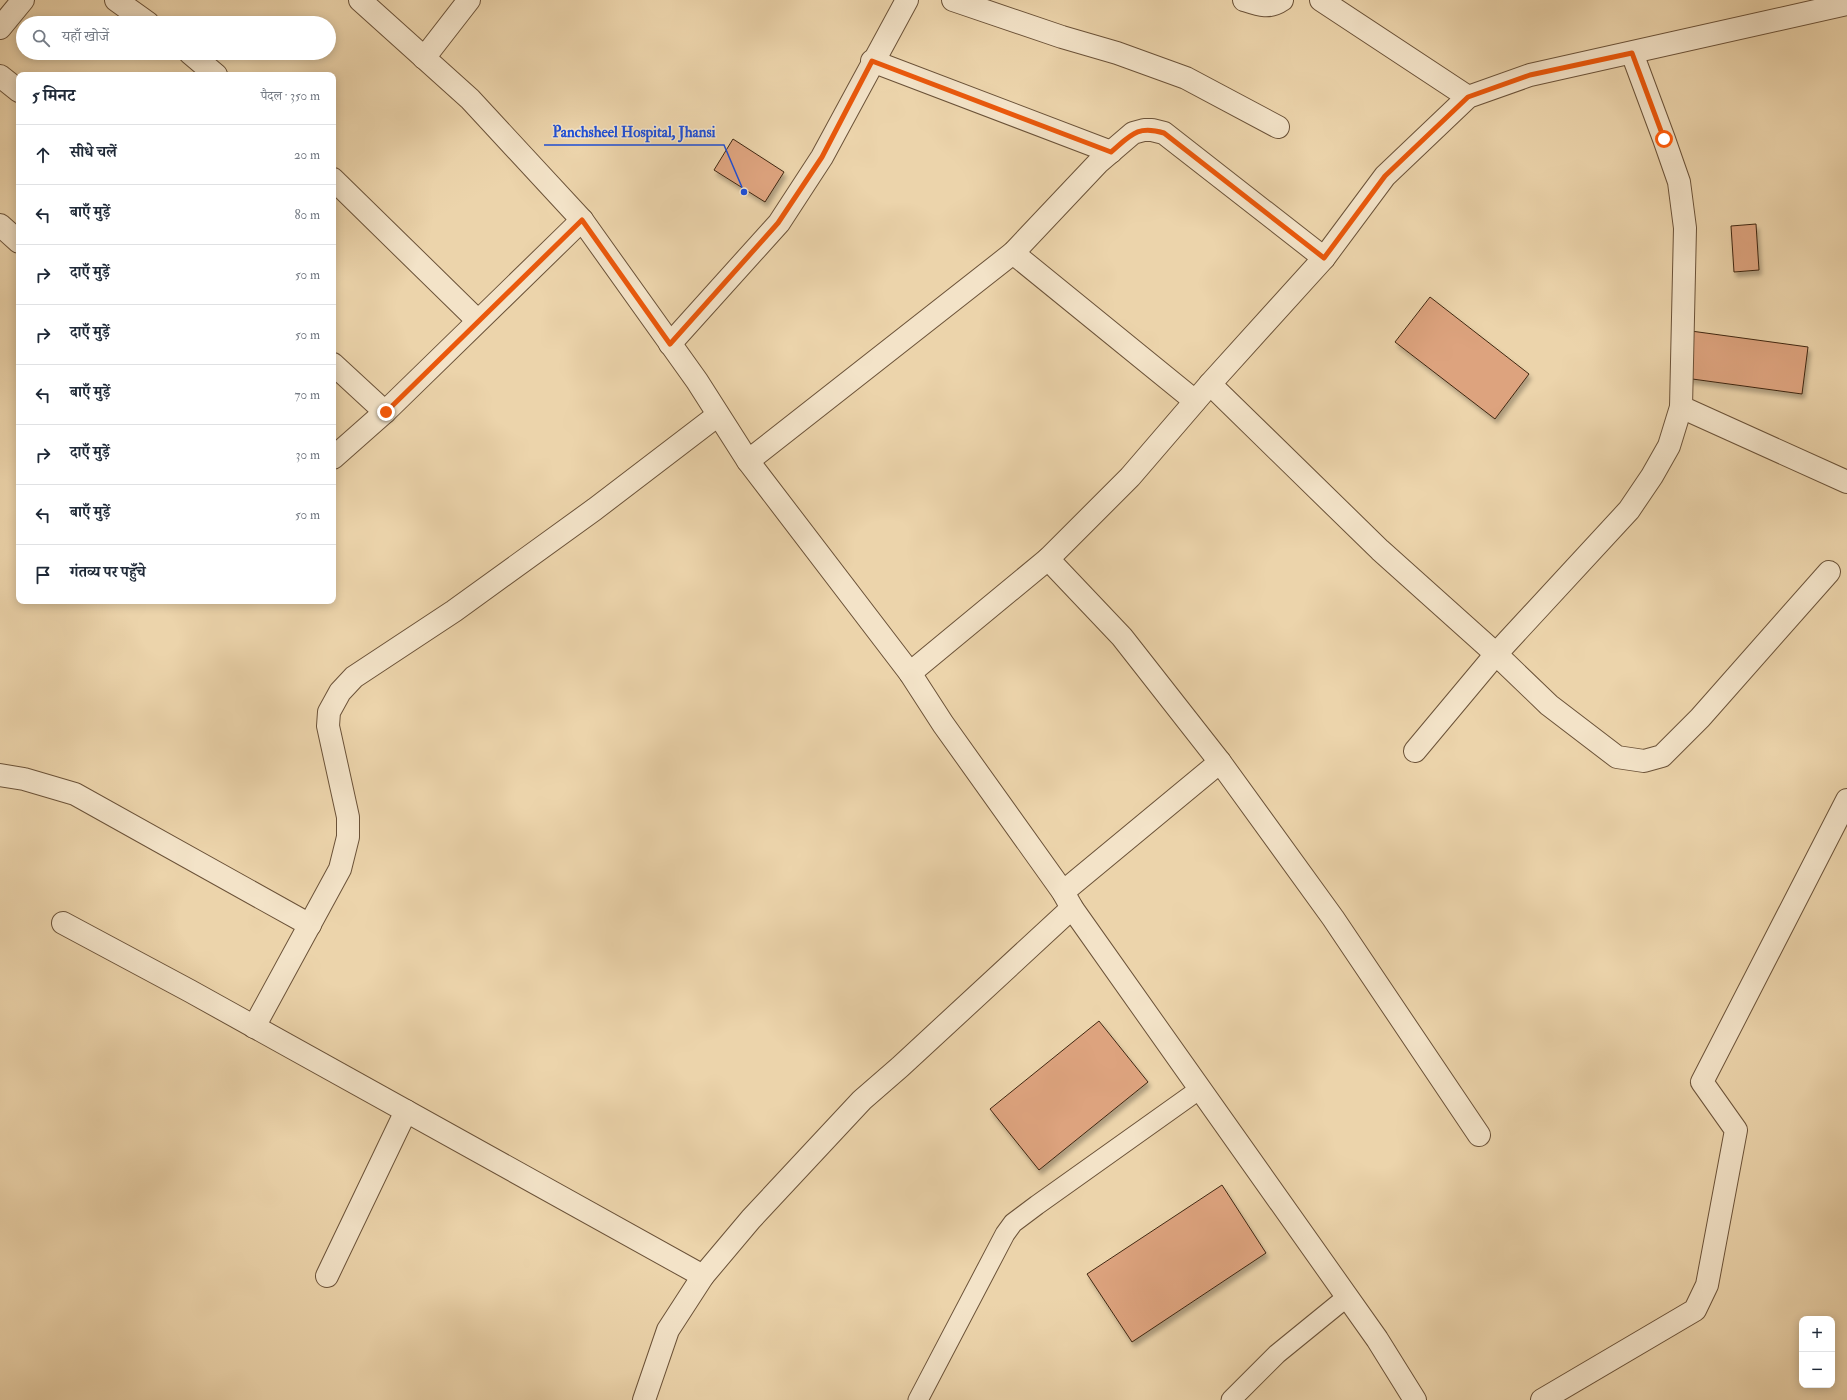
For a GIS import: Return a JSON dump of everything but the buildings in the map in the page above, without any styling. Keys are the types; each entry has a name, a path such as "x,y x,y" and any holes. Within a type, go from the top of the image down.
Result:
{"street":[{"path":"0,28 23,0"},
{"path":"116,0 138,16"},
{"path":"360,0 470,98 582,220 697,381 748,461 910,673 943,724 1348,1297 1377,1339 1415,1400"},
{"path":"424,58 469,0"},
{"path":"670,344 778,223 822,157 872,61 907,0"},
{"path":"953,0 1062,37 1117,53 1186,78 1278,127"},
{"path":"1244,0 1261,5 1272,6 1282,0"},
{"path":"1321,0 1468,97"},
{"path":"910,673 1048,559 1130,477 1210,384 1324,258 1385,176 1468,97 1530,75 1847,4"},
{"path":"1414,751 1496,654 1629,510 1652,476 1669,446 1681,407 1685,228 1678,182 1664,139 1632,53"},
{"path":"198,60 212,72"},
{"path":"872,61 1111,152"},
{"path":"0,76 16,89"},
{"path":"748,461 1013,253 1098,163 1133,133 1144,130 1152,130 1164,133 1324,258"},
{"path":"336,182 478,320"},
{"path":"336,455 386,412 478,320 582,220"},
{"path":"0,225 16,239"},
{"path":"1013,253 1195,401"},
{"path":"336,367 386,412"},
{"path":"1210,384 1380,550 1496,654 1549,705 1618,757 1644,761 1662,756 1700,718 1830,572"},
{"path":"1681,407 1847,482"},
{"path":"254,1027 340,869 348,837 348,817 328,726 329,712 340,692 354,677 460,607 595,510 718,415"},
{"path":"1048,559 1122,637 1220,762 1328,912 1479,1135"},
{"path":"644,1400 652,1372 668,1330 703,1276 751,1219 862,1100 900,1067 1068,900 1220,762"},
{"path":"0,775 24,779 75,794 310,925"},
{"path":"1542,1400 1695,1310 1707,1285 1736,1130 1702,1082 1847,800"},
{"path":"63,923 703,1276"},
{"path":"327,1276 406,1111"}],"lane":[{"path":"918,1400 983,1274 1005,1234 1013,1224 1036,1205 1200,1089"},
{"path":"1231,1400 1277,1354 1348,1297"}],"place":[{"name":"Panchsheel Hospital, Jhansi","path":"744,192"}],"route":[{"path":"386,412 478,320 582,220 670,344 778,223 822,157 872,61 1111,152 1133,133 1144,130 1152,130 1164,133 1324,258 1385,176 1468,97 1530,75 1632,53 1664,139"}]}
